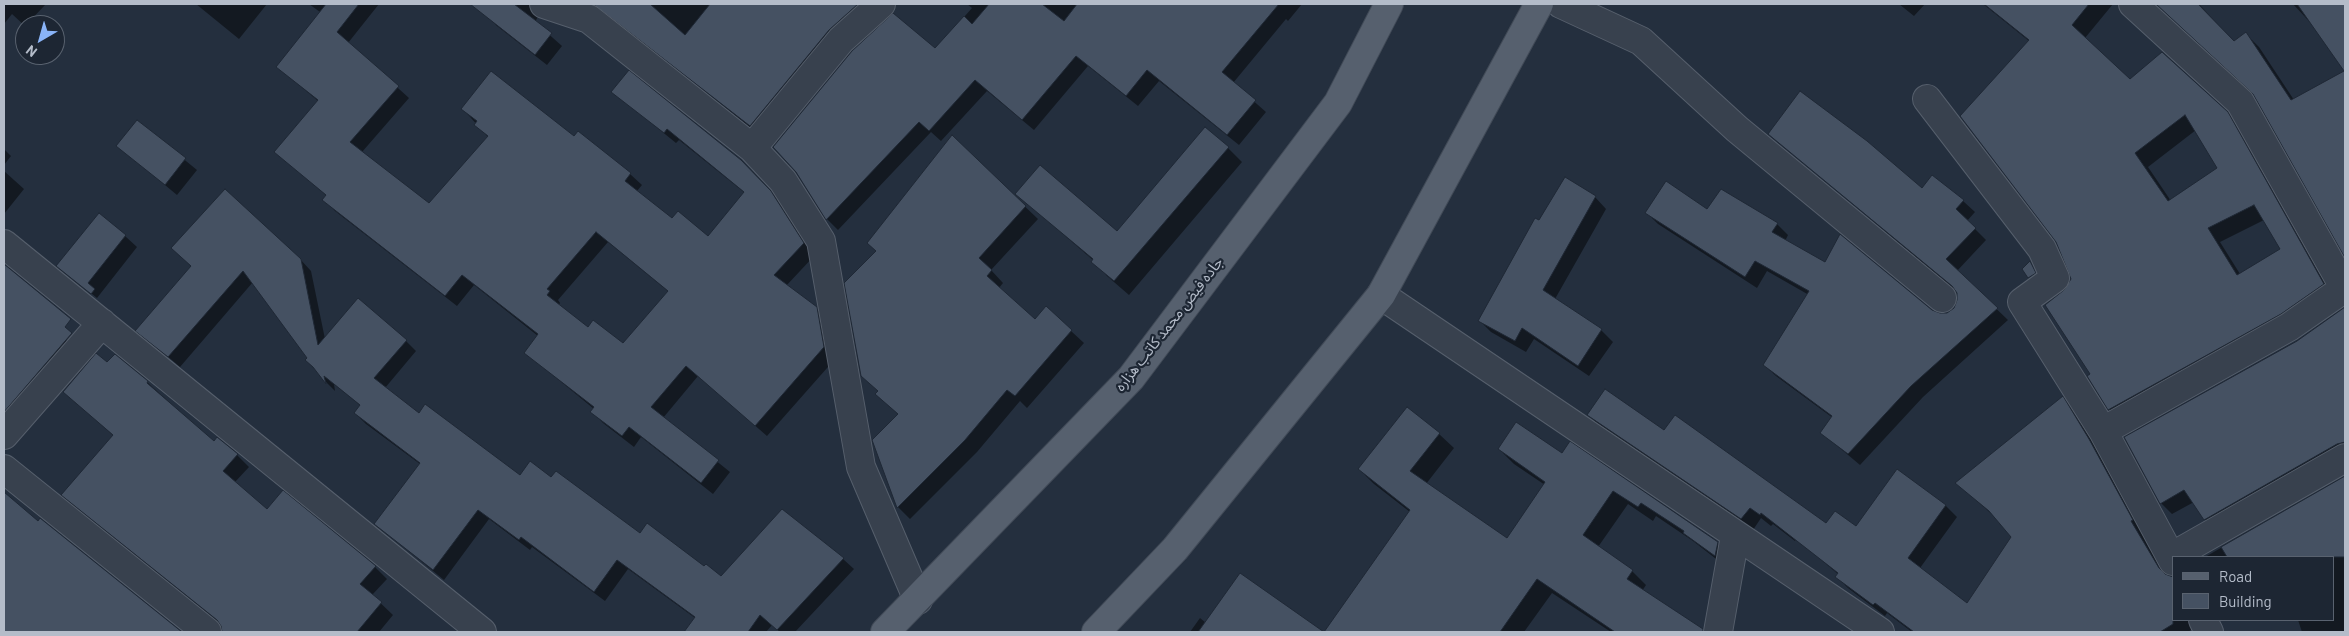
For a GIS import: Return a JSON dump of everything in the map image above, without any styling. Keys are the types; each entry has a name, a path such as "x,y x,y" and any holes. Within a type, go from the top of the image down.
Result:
{"main road":[{"name":"جاده فیض محمد کاتب هزاره","path":"885,632 918,600 1130,378 1338,103 1389,4"},
{"path":"1096,632 1175,549 1381,295 1539,4"}],"street":[{"path":"544,4 592,11 752,148 783,181 821,241 861,467 918,600"},
{"path":"752,148 840,40 882,4"},
{"path":"1561,4 1641,41 1737,129 1942,298"},
{"path":"2102,431 2289,327 2345,288 2240,102 2134,4"},
{"path":"1927,99 2042,249 2055,278 2022,302 2102,431 2172,559"},
{"path":"4,244 482,632"},
{"path":"1381,295 1734,536 1880,632"},
{"path":"4,436 102,323"},
{"path":"2177,556 2345,458"},
{"path":"4,469 207,632"},
{"path":"1718,632 1734,536"}],"building":[{"path":"326,4 359,4 337,32 399,86 350,142 429,203 488,136 474,125 477,121 461,109 491,71 574,136 578,131 631,173 625,181 672,218 678,211 708,236 744,192 667,129 664,133 611,92 629,70 741,160 771,191 804,243 774,275 817,307 824,347 755,426 686,366 651,407 719,460 701,483 629,427 622,436 590,412 594,407 524,353 538,334 462,275 445,296 322,200 326,195 274,152 318,100 276,67","holes":["596,232 668,291 623,343 593,320 588,327 547,295 550,291 547,289"]},
{"path":"470,4 514,4 552,33 535,55"},
{"path":"593,4 650,4 685,35 710,4 858,4 829,30 750,126"},
{"path":"989,4 1042,4 1064,21 1077,4 1279,4 1222,72 1256,100 1227,135 1147,70 1126,96 1076,56 1022,120 975,80 929,131 919,122 826,220 796,172 773,147 852,51 893,13 935,48 964,16 972,24"},
{"path":"1984,4 2089,4 2072,25 2130,79 2162,52 2228,112 2324,284 2281,314 2108,410 2087,376 2090,374 2045,305 2064,290 2071,279 2056,242 1960,116 2029,40","holes":["2185,115 2217,168 2168,201 2135,153","2254,205 2280,249 2237,275 2208,228"]},
{"path":"2156,4 2198,4 2234,41 2246,32 2291,100 2344,71 2297,4 2345,4 2345,258 2253,94"},
{"path":"1800,91 1867,141 1922,188 1932,175 1964,200 1956,209 1976,228 1946,259 1998,308 1911,386 1848,454 1820,433 1832,416 1763,365 1809,291 1755,261 1745,277 1645,213 1666,181 1707,209 1721,189 1778,223 1772,232 1825,262 1840,234 1932,310 1947,313 1954,308 1957,293 1952,286 1768,134"},
{"path":"137,120 186,158 165,185 116,146"},
{"path":"1205,127 1229,147 1114,281 1091,262 1093,259 1015,194 1040,165 1117,231"},
{"path":"952,135 1026,206 979,258 992,270 987,276 1035,319 1046,306 1072,330 1015,396 1007,390 965,440 897,508 872,440 898,414 875,394 878,391 861,376 844,283 876,251 867,243"},
{"path":"1565,177 1596,196 1543,290 1602,329 1578,366 1522,328 1515,341 1478,321 1535,218 1539,220"},
{"path":"225,189 301,259 318,345 358,298 407,340 374,378 419,413 425,404 520,475 530,461 551,477 556,471 640,533 647,523 704,566 706,564 721,576 782,509 844,558 777,630 760,615 748,632 684,632 695,617 617,560 594,592 521,537 519,540 478,510 433,570 374,524 420,463 354,413 360,405 324,376 326,384 305,360 307,358 243,271 168,357 135,331 191,266 171,248"},
{"path":"99,213 126,235 88,283 95,289 91,294 56,266"},
{"path":"2030,261 2036,273 2028,278 2022,269"},
{"path":"4,264 71,319 65,327 72,333 4,412"},
{"path":"2345,307 2345,442 2337,444 2204,520 2184,490 2160,504 2124,437 2297,341"},
{"path":"96,353 107,362 115,354 148,381 147,383 214,441 217,437 238,454 223,471 267,509 283,490 376,566 360,584 382,602 357,632 222,632 217,620 61,495 113,435 63,392"},
{"path":"1605,389 1664,430 1675,415 1826,523 1835,511 1856,526 1897,469 1946,505 1908,558 1967,603 2011,537 1989,511 1955,483 2063,396 2089,439 2133,520 2131,521 2159,568 2165,574 2172,577 2173,624 2160,632 1914,632 1875,603 1873,605 1835,577 1838,573 1761,513 1760,515 1750,508 1741,519 1587,415"},
{"path":"1407,407 1440,433 1410,471 1507,538 1545,482 1498,449 1516,422 1562,453 1570,441 1718,542 1715,556 1683,533 1684,531 1641,503 1638,507 1613,491 1583,535 1633,570 1627,579 1703,629 1703,632 1615,632 1537,579 1500,632 1324,632 1410,510 1358,469"},
{"path":"2345,476 2345,557 2226,556 2221,547"},
{"path":"4,492 38,521 40,518 182,632 4,632"},
{"path":"1240,573 1324,632 1198,632"}]}
